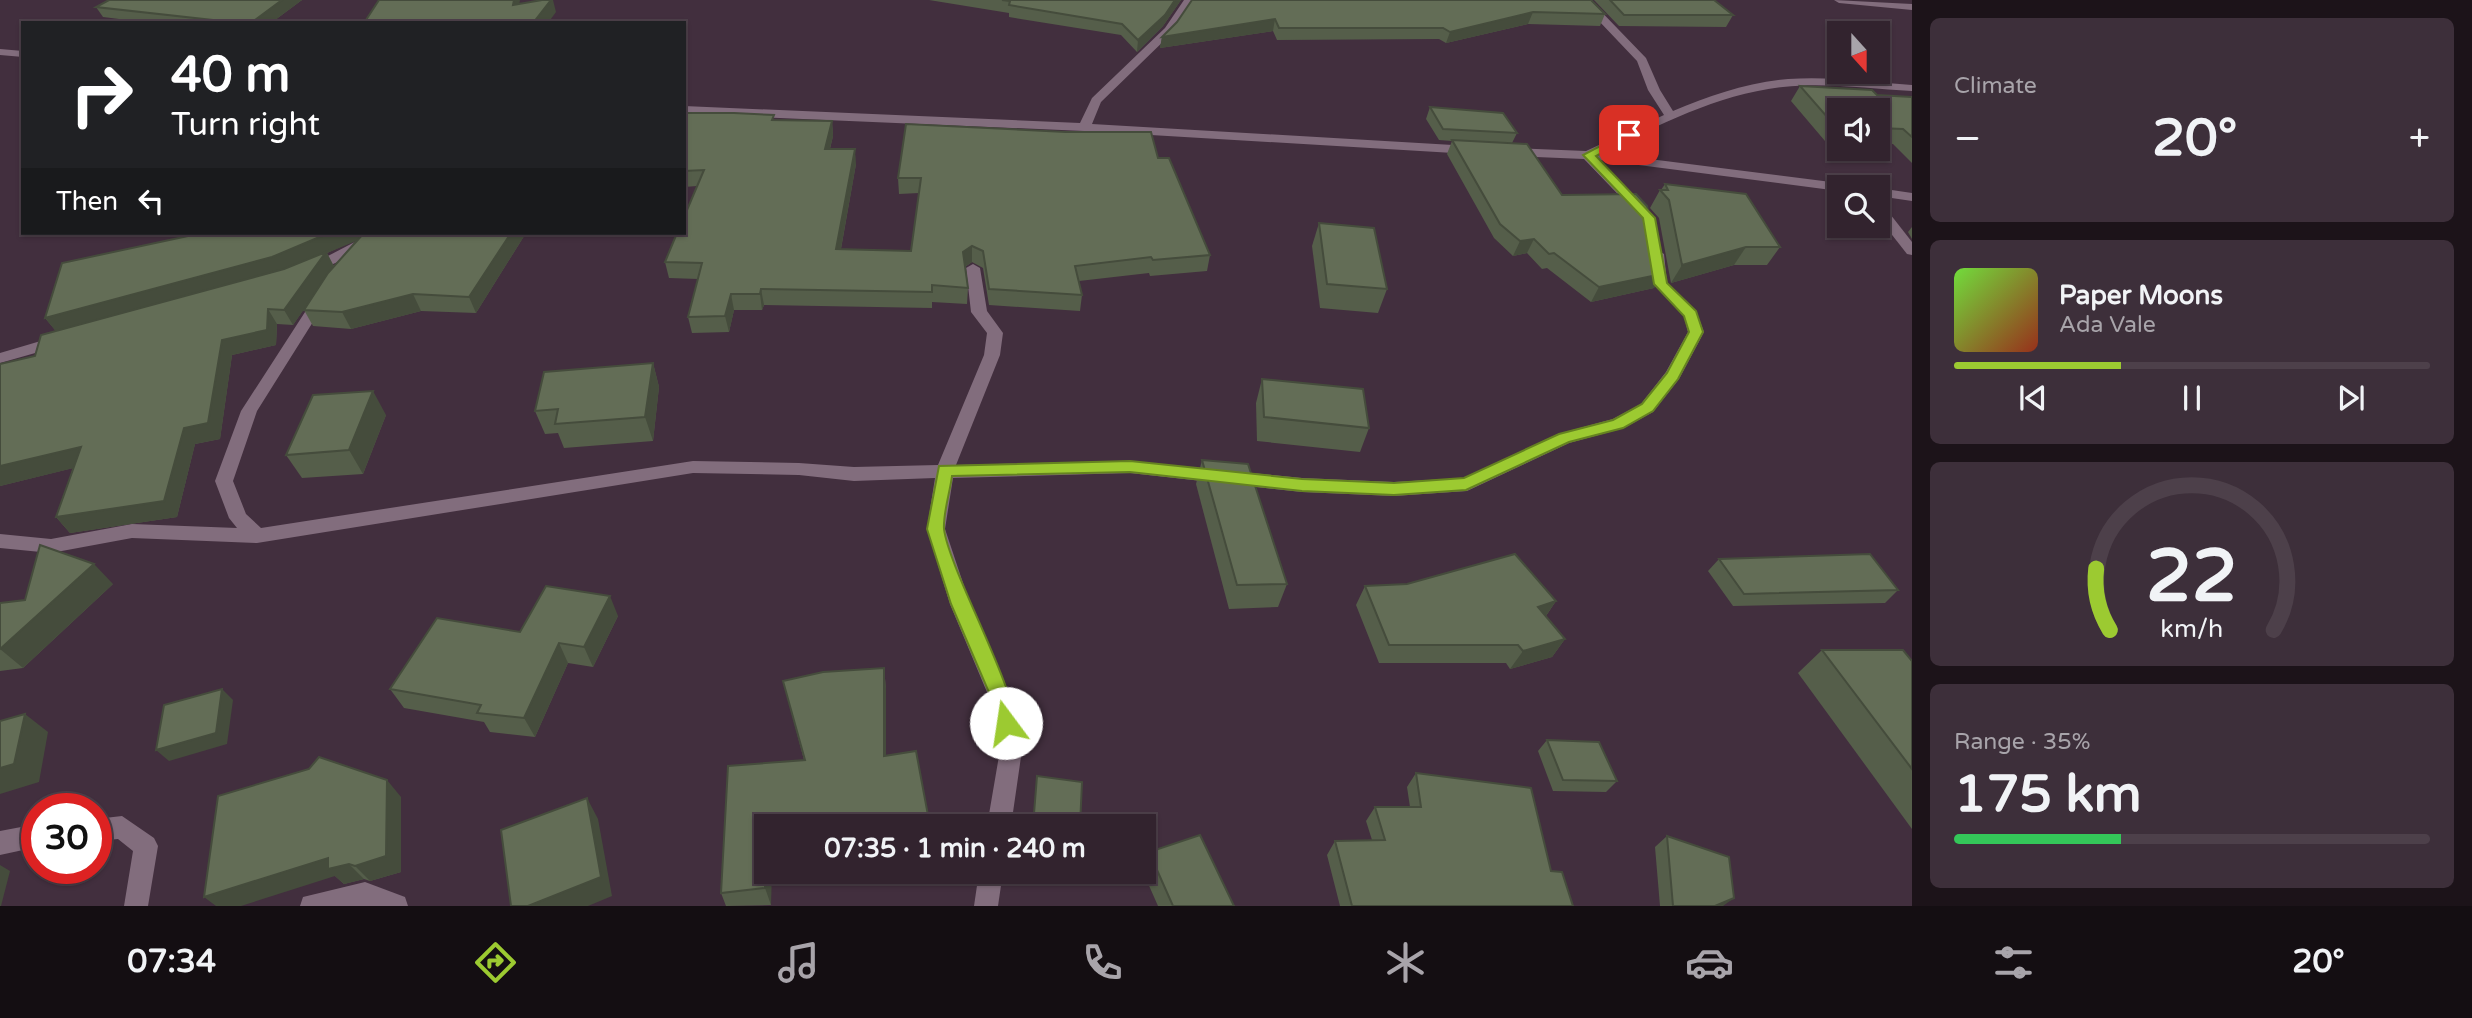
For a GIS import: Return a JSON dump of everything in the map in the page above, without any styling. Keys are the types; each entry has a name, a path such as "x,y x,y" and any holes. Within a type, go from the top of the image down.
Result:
{"street":[{"path":"1084,127 1096,101 1169,30 1189,0"},
{"path":"1584,0 1642,60 1654,90 1671,116"},
{"path":"1839,0 1912,8"},
{"path":"0,52 21,54"},
{"path":"1588,155 1671,116 1783,83 1912,88"},
{"path":"686,110 1084,127 1478,151"},
{"path":"1492,151 1588,155 1827,185"},
{"path":"0,541 51,546 132,531 257,536 693,467 799,469 854,474 1130,467 1302,485 1394,489 1466,484 1564,438 1618,424 1647,408 1673,375 1696,332 1691,314 1660,284 1649,218 1588,155"},
{"path":"1890,194 1912,197"},
{"path":"1890,223 1912,251"},
{"path":"299,274 362,246 378,235"},
{"path":"257,536 238,518 225,481 249,411 332,281 362,246"},
{"path":"973,268 979,312 995,333 992,355 971,412 945,470 936,529 960,604 1000,697 1011,750 1001,814"},
{"path":"0,359 82,334"},
{"path":"112,828 122,827 146,846 136,906"},
{"path":"0,843 21,838"},
{"path":"986,906 989,884"},
{"path":"312,906 365,894 396,906"}],"building":[{"path":"109,0 282,0 254,21 222,21 96,7"},
{"path":"379,0 514,0 513,5 551,0 535,21 365,21"},
{"path":"1002,0 1175,0 1165,15 1138,40 1122,24 1009,5 1010,1"},
{"path":"1192,0 1591,0 1605,14 1533,12 1450,32 1443,28 1279,28 1275,19 1162,37 1177,22"},
{"path":"1610,0 1714,0 1733,15 1624,15"},
{"path":"1800,86 1872,90 1877,95 1912,97 1912,137 1903,129 1890,128 1890,98 1827,98 1827,117"},
{"path":"1430,107 1503,113 1517,133 1443,129"},
{"path":"686,113 774,115 772,120 832,121 825,149 855,149 836,249 911,251 921,178 898,178 906,124 1066,132 1151,132 1158,158 1169,158 1210,255 1153,260 1151,257 1075,266 1082,295 989,289 983,251 972,246 963,252 968,288 932,285 932,292 761,289 760,294 731,294 725,316 688,317 702,263 665,262 676,235 686,235 686,212 704,170 686,171"},
{"path":"1452,140 1527,144 1562,195 1636,194 1647,206 1662,274 1599,287 1554,253 1549,254 1534,239 1520,241 1500,224"},
{"path":"1665,184 1746,194 1780,247 1746,247 1682,265 1669,200 1660,190 1668,190"},
{"path":"1319,223 1374,228 1387,289 1327,284"},
{"path":"193,235 324,235 272,257 45,318 62,263"},
{"path":"362,235 510,235 469,297 413,294 342,312 304,310 328,273"},
{"path":"326,252 284,310 268,309 267,330 222,340 208,423 184,428 164,501 56,517 81,447 0,466 0,364 35,356 41,335 284,269"},
{"path":"653,363 645,417 555,424 558,409 535,411 544,372"},
{"path":"1262,379 1363,389 1369,428 1264,417"},
{"path":"373,391 349,450 286,455 313,395"},
{"path":"1202,460 1248,464 1287,584 1237,585"},
{"path":"40,545 94,564 0,649 0,603 25,600"},
{"path":"1515,554 1556,601 1538,607 1565,639 1523,651 1518,645 1389,645 1365,586 1407,584"},
{"path":"1870,554 1898,590 1744,594 1719,559"},
{"path":"546,586 610,596 584,647 559,643 524,718 477,713 481,705 390,689 437,618 520,632"},
{"path":"1822,650 1903,650 1912,661 1912,769"},
{"path":"884,668 884,756 916,751 928,814 754,814 754,884 765,884 765,888 721,893 728,766 805,760 783,681 823,672"},
{"path":"222,689 216,733 156,750 164,705"},
{"path":"25,714 14,764 0,768 0,721"},
{"path":"1547,740 1599,742 1617,781 1563,780"},
{"path":"319,757 387,780 386,856 355,866 349,864 328,869 328,858 204,897 218,796 309,769"},
{"path":"1416,773 1531,788 1551,871 1562,872 1573,906 1352,906 1335,841 1385,840 1375,807 1421,807"},
{"path":"1037,776 1082,782 1081,814 1034,814"},
{"path":"587,798 601,877 528,906 511,906 501,830"},
{"path":"1200,835 1234,906 1173,906 1156,868 1156,850"},
{"path":"1667,836 1729,857 1734,898 1715,906 1673,906"}],"route":[{"path":"1006,723 1000,697 943,558 936,529 945,470 1130,467 1205,472 1302,485 1394,489 1466,484 1564,438 1618,424 1647,408 1673,375 1696,332 1691,314 1660,284 1649,218 1588,155 1629,135"}]}
